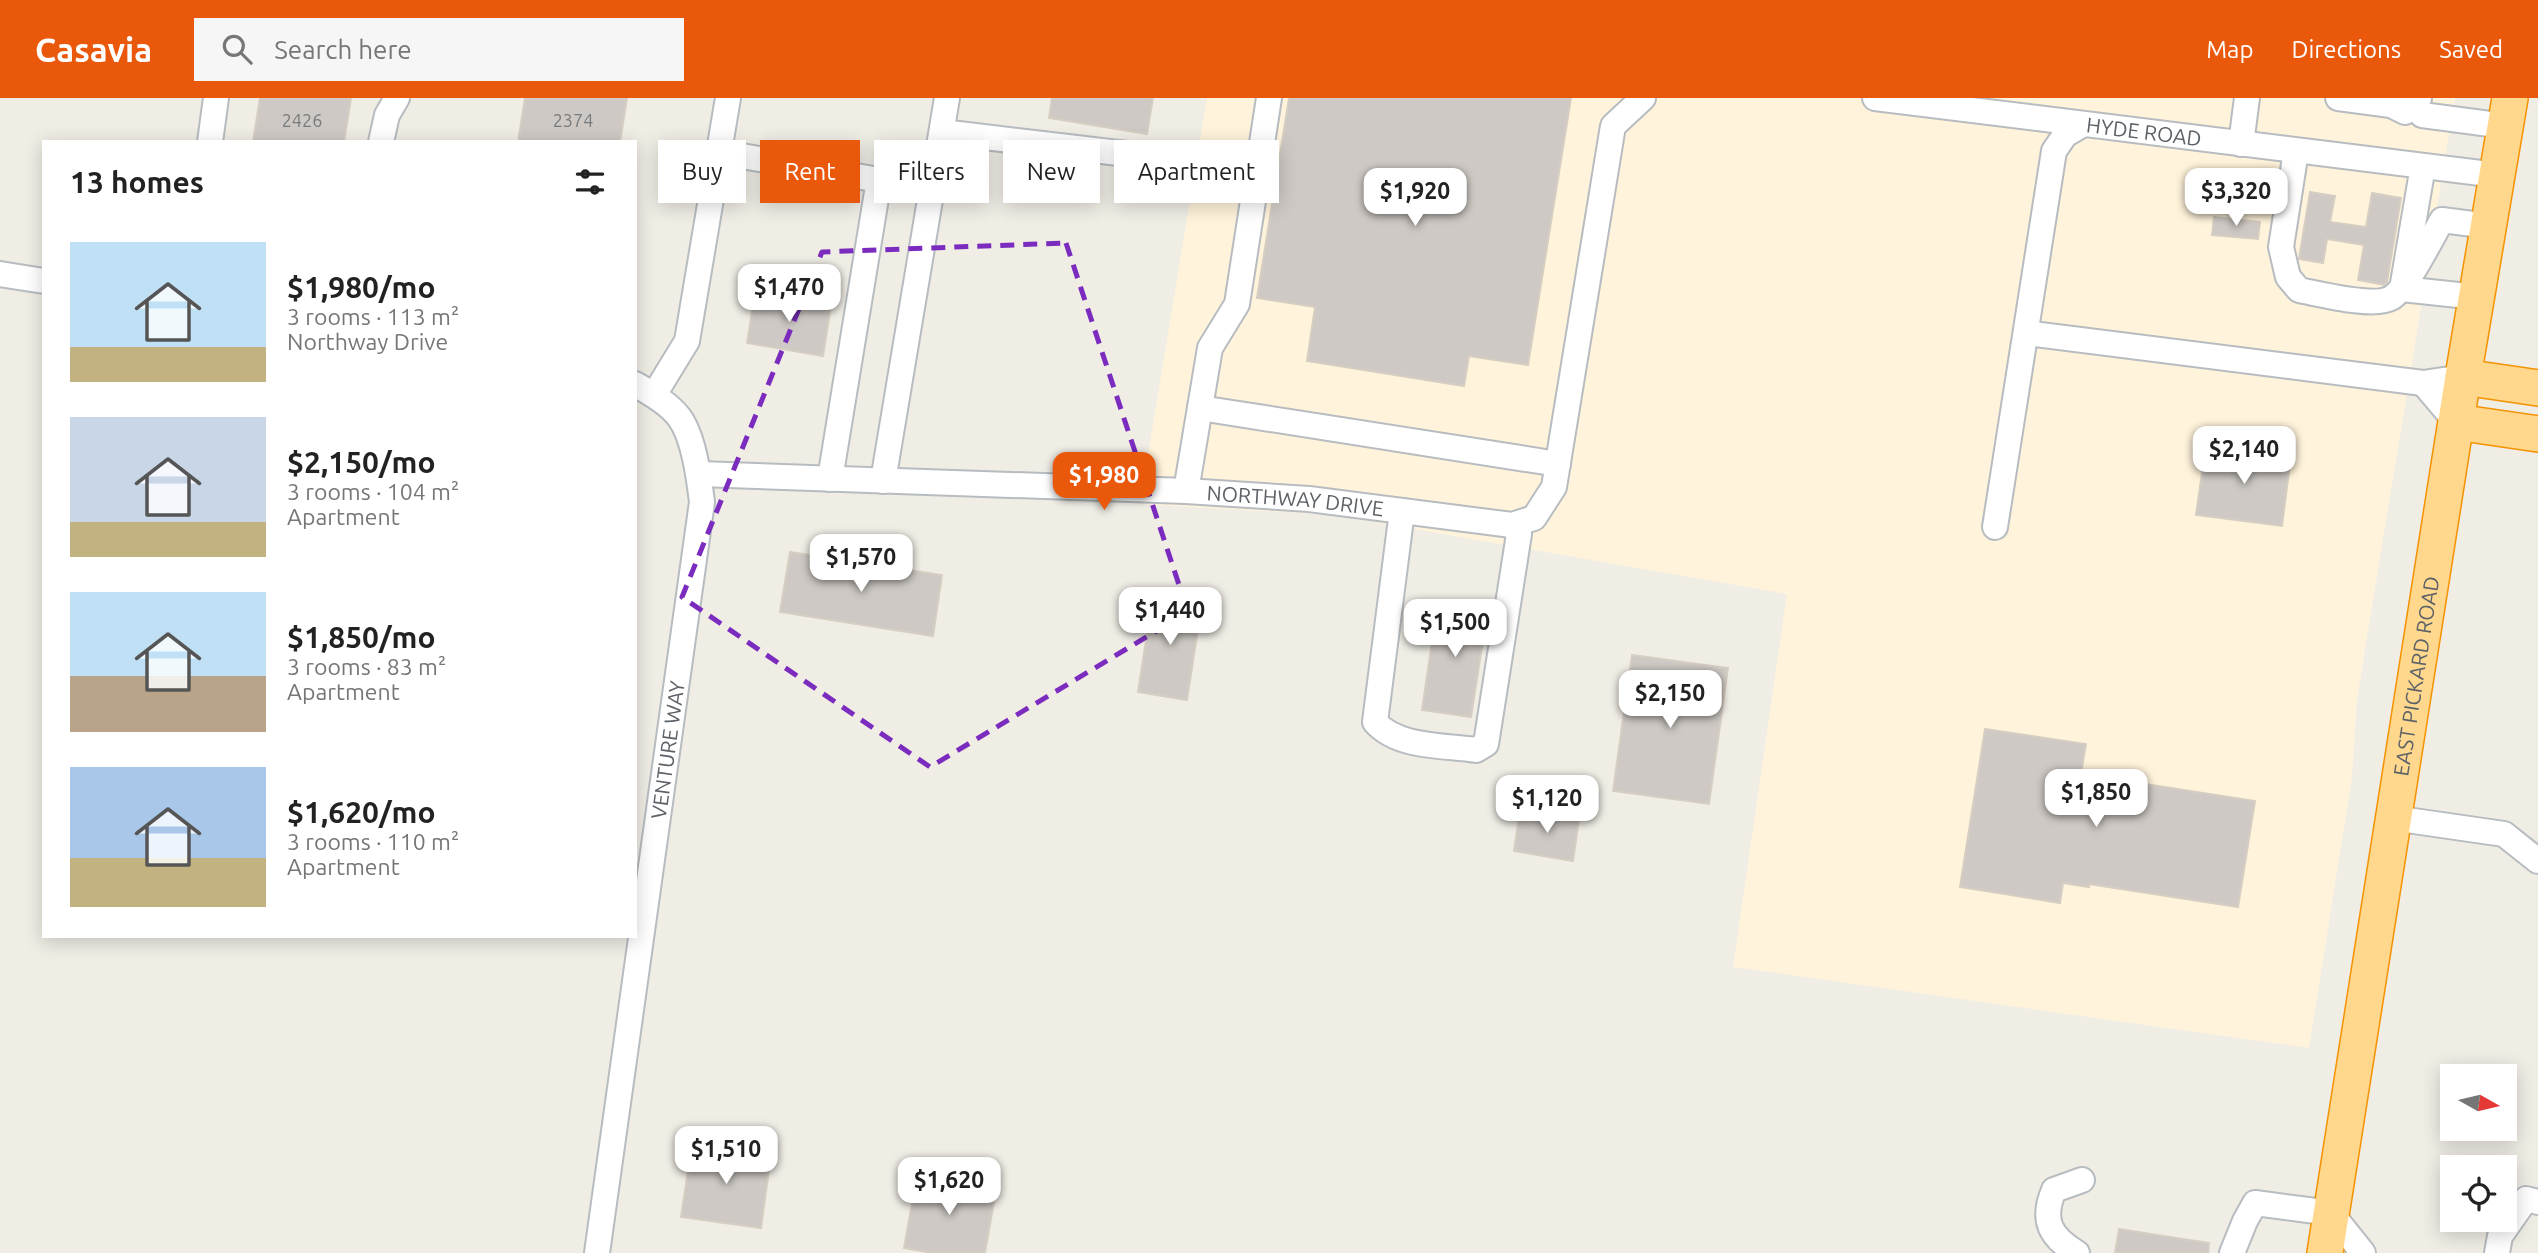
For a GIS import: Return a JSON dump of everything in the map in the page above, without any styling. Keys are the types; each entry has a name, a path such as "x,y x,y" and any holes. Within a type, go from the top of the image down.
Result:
{"highway":[{"name":"EAST PICKARD ROAD","path":"2325,1253 2507,112"},
{"path":"2463,377 2538,388"},
{"path":"2456,422 2538,434"}],"street":[{"path":"210,140 216,98"},
{"path":"381,140 387,116 397,98"},
{"path":"721,140 728,98"},
{"path":"883,481 947,98"},
{"path":"1186,491 1210,348 1237,304 1269,98"},
{"path":"1402,511 1375,722 1396,738 1476,750 1486,744 1505,631 1519,534 1511,525 1534,518 1554,487 1613,126 1643,98"},
{"name":"HYDE ROAD","path":"1875,98 2497,175"},
{"path":"2241,144 2247,98"},
{"path":"2338,98 2391,105 2405,112 2420,106 2507,112"},
{"path":"1995,527 2054,151 2065,135 2082,125"},
{"path":"942,132 1114,152"},
{"path":"2295,151 2281,247 2288,277 2299,290 2373,302 2390,299 2402,289 2442,220"},
{"path":"746,157 879,180 830,479"},
{"path":"2402,289 2423,166"},
{"path":"645,390 687,341 710,203"},
{"path":"2414,216 2488,226"},
{"path":"0,274 42,281"},
{"path":"2402,289 2477,297"},
{"path":"2026,333 2423,383 2463,377"},
{"path":"2423,383 2456,422"},
{"name":"VENTURE WAY","path":"597,1253 702,502 693,450 680,418 645,390"},
{"path":"1200,408 1558,464"},
{"name":"NORTHWAY DRIVE","path":"699,474 1186,491 1309,499 1511,525"},
{"path":"2393,818 2504,834 2538,861"},
{"path":"2077,1253 2058,1240 2047,1219 2047,1205 2054,1190 2082,1180"},
{"path":"2497,1253 2500,1236 2526,1199 2538,1202"},
{"path":"2232,1253 2255,1203 2332,1213 2363,1253"}],"highlighted area":[{"path":"1066,243 1188,612 930,767 682,597 822,252"}],"shaded area":[{"path":"1207,98 2455,98 2357,699 2352,777 2309,1048 1733,967 1787,594 1334,515 1140,504 1190,203 1279,203 1279,140 1200,140"}],"building":[{"path":"260,98 351,98 344,140 253,140"},
{"path":"525,98 627,98 620,140 518,140"},
{"path":"1052,98 1153,98 1147,134 1049,118"},
{"path":"1289,98 1571,98 1528,365 1469,356 1464,386 1307,361 1315,307 1257,298 1272,203 1279,203 1279,160"},
{"path":"2310,192 2335,196 2330,222 2366,227 2372,193 2401,198 2387,282 2384,285 2358,280 2364,245 2327,239 2323,263 2299,259"},
{"path":"2214,217 2260,222 2258,239 2212,235"},
{"path":"755,293 831,305 823,356 747,343"},
{"path":"2206,445 2291,456 2282,526 2196,515"},
{"path":"790,552 942,575 933,636 780,612"},
{"path":"1153,595 1202,603 1187,700 1138,692"},
{"path":"1438,601 1488,608 1471,717 1422,710"},
{"path":"1632,655 1728,668 1709,804 1613,791"},
{"path":"1985,729 2086,744 2081,774 2255,801 2238,907 2089,884 2089,887 2063,883 2060,903 1960,887"},
{"path":"1520,810 1579,819 1573,861 1514,851"},
{"path":"692,1144 771,1155 761,1228 681,1217"},
{"path":"917,1176 996,1190 985,1253 932,1253 904,1248"},
{"path":"2119,1229 2209,1243 2208,1253 2115,1253"}]}
